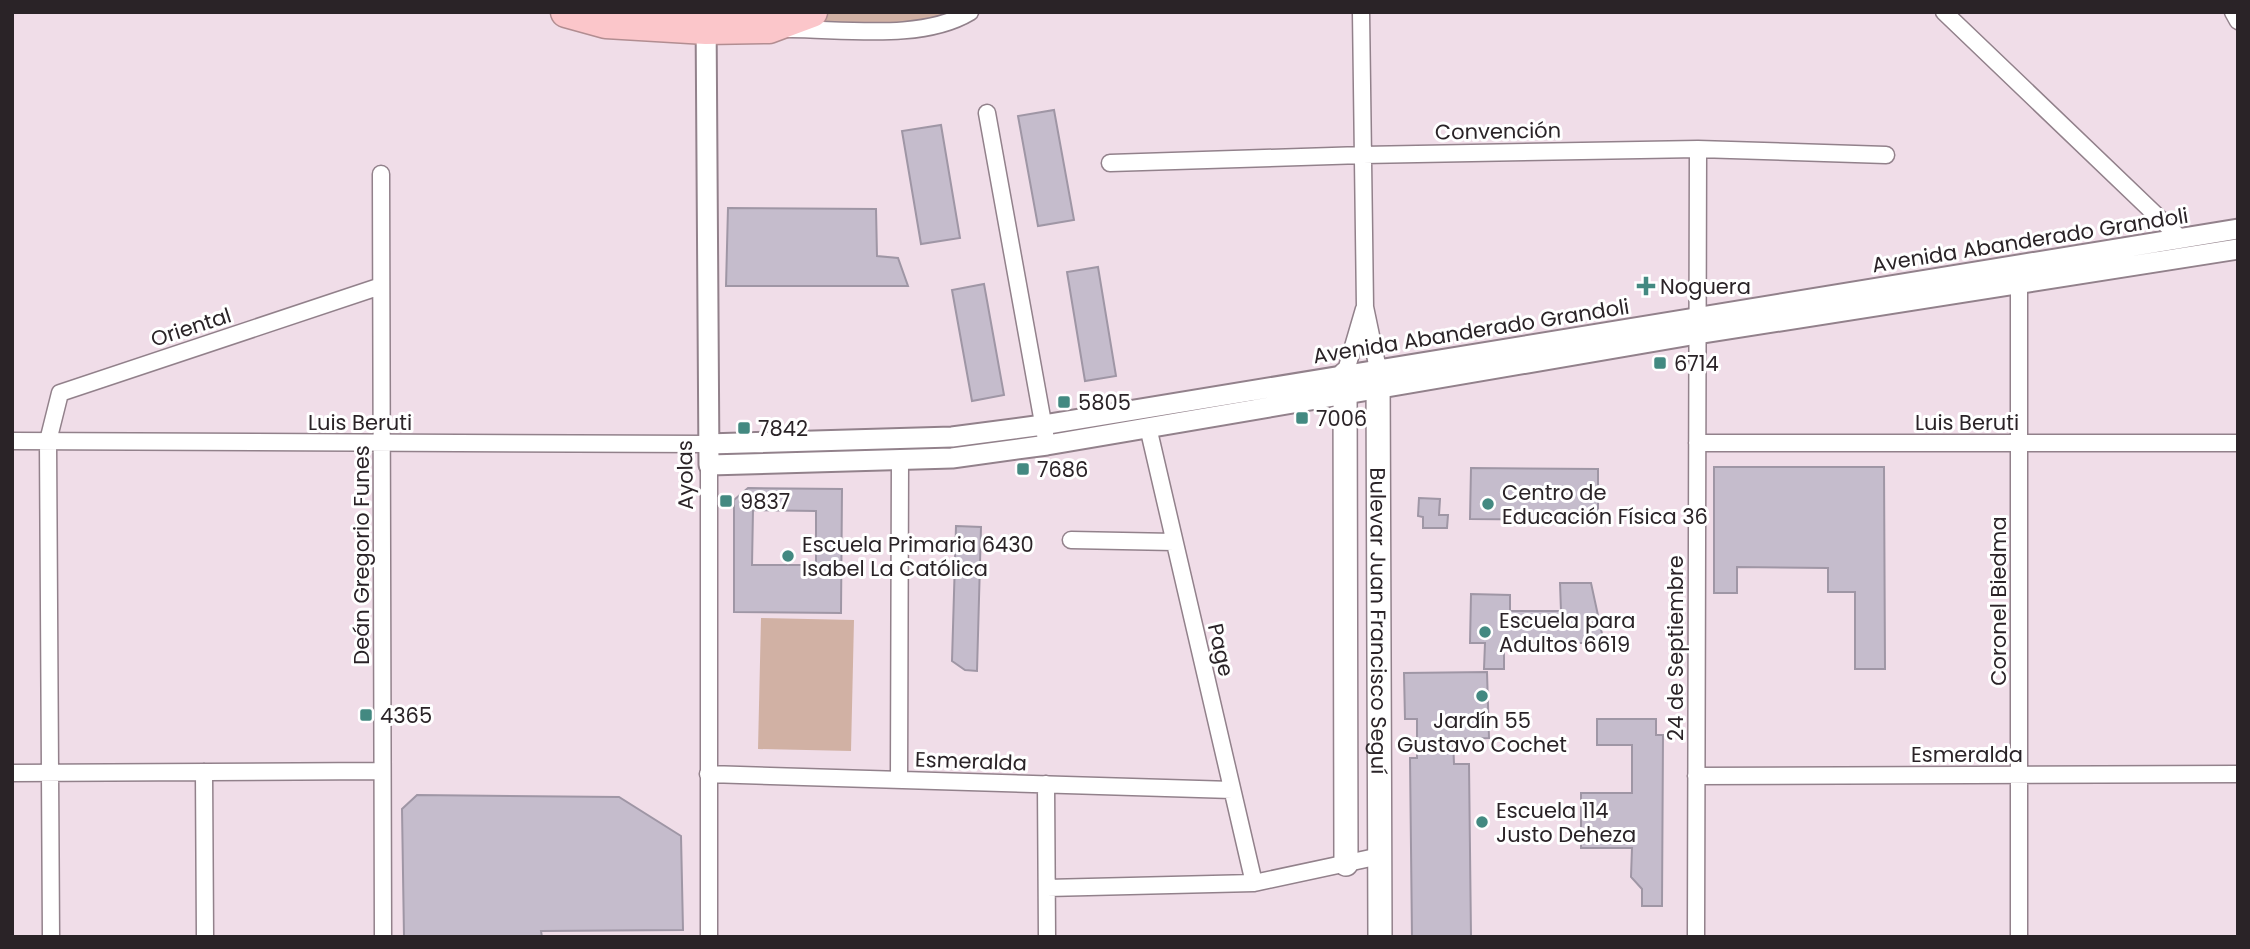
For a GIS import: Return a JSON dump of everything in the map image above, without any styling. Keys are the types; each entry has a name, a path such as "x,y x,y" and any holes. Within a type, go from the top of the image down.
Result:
{"highway":[{"path":"566,12 606,23 706,21 769,29 812,12"}],"main road":[{"name":"Bulevar Juan Francisco Seguí","path":"1378,378 1380,937"},
{"name":"Bulevar Juan Francisco Seguí","path":"1346,384 1346,864"}],"street":[{"path":"769,29 914,31 958,19 970,12"},
{"name":"Bulevar Juan Francisco Seguí","path":"1362,12 1364,307 1378,378"},
{"path":"2233,12 2238,21"},
{"path":"1954,15 2180,239"},
{"name":"Ayolas","path":"706,21 709,937"},
{"path":"987,113 1047,445"},
{"name":"Convención","path":"1110,163 1698,149 1886,155"},
{"name":"24 de Septiembre","path":"1696,937 1698,149"},
{"name":"Deán Gregorio Funes","path":"381,174 383,937"},
{"name":"Avenida Abanderado Grandoli","path":"2019,274 2238,229"},
{"name":"Avenida Abanderado Grandoli","path":"709,465 952,458 1047,445 1378,378 2019,274 2238,249"},
{"name":"Coronel Biedma","path":"2019,274 2019,937"},
{"name":"Oriental","path":"48,440 60,393 381,286"},
{"name":"Bulevar Juan Francisco Seguí","path":"1346,384 1364,307"},
{"name":"Avenida Abanderado Grandoli","path":"707,444 952,437 1346,384"},
{"name":"Page","path":"1148,426 1254,883"},
{"path":"48,440 51,937"},
{"name":"Luis Beruti","path":"12,441 707,444"},
{"name":"Luis Beruti","path":"1697,443 2238,443"},
{"path":"899,780 900,459"},
{"path":"1071,540 1174,542"},
{"path":"12,772 382,771"},
{"path":"204,772 205,937"},
{"name":"Esmeralda","path":"708,774 1232,789"},
{"name":"Esmeralda","path":"1696,776 2238,774"},
{"path":"1046,784 1047,937"},
{"path":"1047,888 1254,883 1380,856"}],"shaded area":[{"path":"566,12 970,12 914,31"},
{"path":"761,618 854,620 851,751 758,749"}],"building":[{"path":"1054,110 1074,220 1038,226 1018,116"},
{"path":"941,125 960,238 921,244 902,131"},
{"path":"728,208 876,209 877,256 898,258 908,286 726,286"},
{"path":"1098,267 1116,376 1085,381 1067,272"},
{"path":"984,284 1004,395 972,401 952,290"},
{"path":"1714,467 1884,467 1885,669 1855,669 1855,592 1828,592 1828,568 1737,567 1737,593 1714,593"},
{"path":"1471,468 1598,469 1598,520 1470,519"},
{"name":"Escuela Primaria 6430 Isabel La Católica","path":"748,488 842,489 841,613 734,612 734,500","holes":["753,510 816,511 816,565 752,565"]},
{"path":"1419,498 1440,499 1439,515 1448,515 1447,528 1423,528 1423,517 1418,516"},
{"path":"956,526 981,527 977,671 965,670 952,661"},
{"path":"1560,583 1591,583 1604,643 1504,643 1504,669 1484,669 1485,643 1470,643 1471,594 1510,595 1510,611 1561,611"},
{"path":"1487,672 1489,738 1453,739 1454,764 1469,764 1471,937 1412,937 1410,758 1417,758 1417,719 1405,719 1404,673"},
{"path":"1597,719 1656,719 1656,735 1663,735 1662,906 1642,906 1642,889 1631,877 1632,848 1581,848 1581,793 1632,793 1632,745 1597,745"},
{"path":"417,795 619,797 681,836 683,930 541,931 542,937 404,937 402,809"}],"place":[{"name":"Noguera","path":"1646,286"},
{"name":"6714","path":"1660,363"},
{"name":"5805","path":"1064,402"},
{"name":"7006","path":"1302,418"},
{"name":"7842","path":"744,428"},
{"name":"7686","path":"1023,469"},
{"name":"9837","path":"726,501"},
{"name":"Centro de Educación Física 36","path":"1488,504"},
{"name":"Escuela Primaria 6430 Isabel La Católica","path":"788,556"},
{"name":"Escuela para Adultos 6619","path":"1485,632"},
{"name":"Jardín 55 Gustavo Cochet","path":"1482,696"},
{"name":"4365","path":"366,715"},
{"name":"Escuela 114 Justo Deheza","path":"1482,822"}]}
